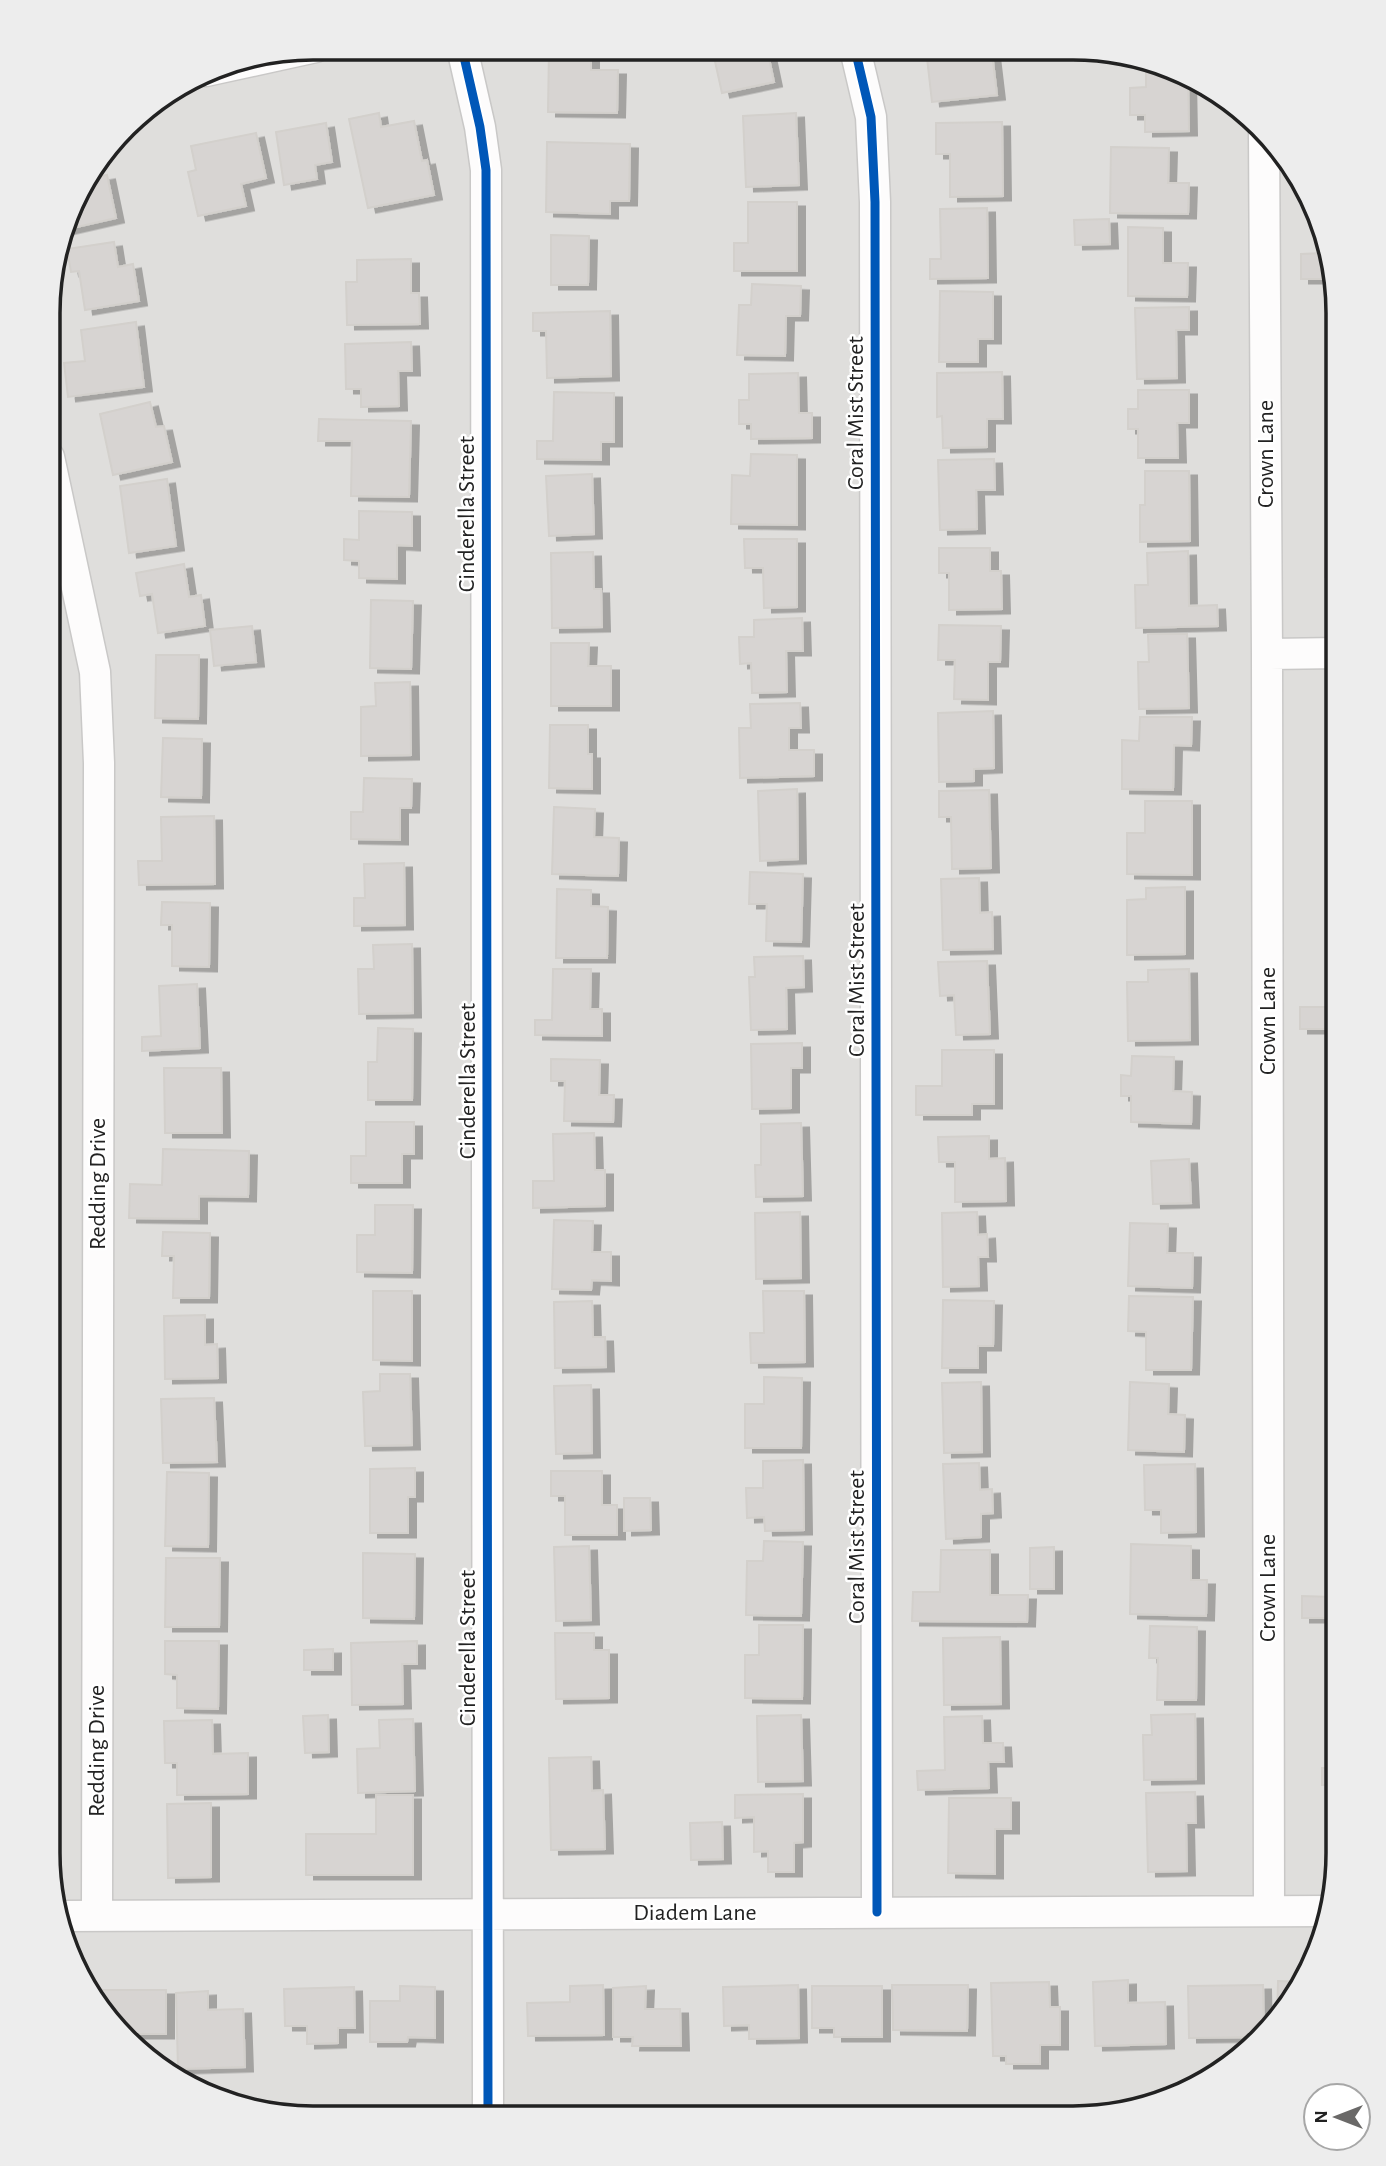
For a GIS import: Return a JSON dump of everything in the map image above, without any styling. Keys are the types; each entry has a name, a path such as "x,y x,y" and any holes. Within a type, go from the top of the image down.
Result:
{"street":[{"name":"Cinderella Street","path":"465,60 480,127 486,170 488,2106"},
{"name":"Coral Mist Street","path":"858,60 872,117 875,202 877,1912"},
{"name":"Crown Lane","path":"1264,146 1269,1911"},
{"name":"Redding Drive","path":"60,508 95,672 99,764 97,1916"},
{"path":"1267,654 1326,653"},
{"name":"Diadem Lane","path":"67,1916 1320,1911"}],"shaded area":[{"path":"296,60 1090,60 1123,64 1155,73 1200,93 1240,122 1264,146 1284,172 1307,216 1322,263 1326,296 1326,1870 1322,1903 1313,1935 1284,1994 1264,2020 1240,2044 1200,2073 1170,2087 1123,2102 1090,2106 296,2106 263,2102 231,2093 186,2073 146,2044 122,2020 102,1994 79,1950 64,1903 60,1870 60,296 68,247 93,186 122,146 146,122 186,93 216,79 263,64"}],"building":[{"path":"549,60 591,60 591,70 618,70 617,113 548,112"},
{"path":"715,60 769,60 774,82 722,93"},
{"path":"927,60 993,60 997,95 932,102"},
{"path":"1146,70 1188,88 1189,131 1145,132 1145,115 1130,115 1130,88 1146,87"},
{"path":"379,113 381,127 414,121 422,161 427,160 434,195 368,208 349,119"},
{"path":"796,113 799,185 746,187 743,116"},
{"path":"1002,122 1003,196 950,197 950,154 936,154 936,123"},
{"path":"326,123 332,162 315,165 317,179 284,185 276,132"},
{"path":"256,133 266,178 241,184 246,206 198,216 188,172 196,170 191,146"},
{"path":"547,142 630,144 629,201 610,201 610,214 546,212"},
{"path":"1111,147 1169,148 1168,183 1189,183 1188,214 1110,213"},
{"path":"107,175 116,218 74,228 99,176"},
{"path":"748,202 797,202 797,271 734,271 734,243 748,243"},
{"path":"987,208 988,278 930,279 930,259 941,259 940,209"},
{"path":"1109,219 1110,244 1075,245 1074,220"},
{"path":"1128,227 1163,228 1163,263 1188,263 1187,297 1128,296"},
{"path":"551,235 589,236 588,285 551,285"},
{"path":"114,242 118,267 133,264 139,301 85,310 79,271 71,272 68,249"},
{"path":"1320,253 1324,279 1301,279 1301,254"},
{"path":"411,259 411,293 419,293 420,324 347,325 346,282 357,282 357,260"},
{"path":"752,284 801,286 800,316 786,316 785,356 737,355 739,305 751,305"},
{"path":"940,291 993,292 993,339 978,339 978,362 939,362"},
{"path":"1189,307 1189,330 1176,330 1177,378 1137,379 1135,308"},
{"path":"610,311 611,376 547,378 546,331 533,331 533,313"},
{"path":"136,322 144,387 68,397 64,363 85,361 81,330"},
{"path":"411,342 412,371 398,371 399,406 361,407 361,389 346,389 345,344"},
{"path":"1002,372 1003,419 987,419 987,447 943,448 942,416 937,417 937,373"},
{"path":"798,373 799,413 812,413 812,438 751,439 751,424 739,424 739,400 749,400 749,374"},
{"path":"1138,390 1189,390 1189,423 1177,423 1178,458 1138,458 1138,429 1128,429 1128,409 1138,409"},
{"path":"554,392 614,393 614,442 601,442 601,460 537,459 537,441 553,441"},
{"path":"150,402 156,427 164,426 172,462 113,475 100,414"},
{"path":"319,419 411,421 409,497 351,496 352,441 318,441"},
{"path":"751,454 797,455 797,525 731,524 732,475 750,476"},
{"path":"994,459 995,490 976,490 977,529 940,530 938,460"},
{"path":"1145,471 1189,471 1190,541 1140,542 1140,505 1145,505"},
{"path":"592,474 594,534 549,536 546,476"},
{"path":"167,479 176,546 129,553 120,486"},
{"path":"359,511 412,512 412,546 397,545 397,579 359,578 359,561 344,560 344,539 359,540"},
{"path":"744,539 797,539 797,607 764,608 763,568 745,568"},
{"path":"939,548 990,548 990,571 1001,571 1002,609 949,610 949,573 939,573"},
{"path":"1188,551 1189,606 1217,605 1218,626 1136,628 1135,585 1148,585 1147,553"},
{"path":"593,552 594,589 601,589 602,627 552,628 551,553"},
{"path":"184,564 189,597 201,595 205,626 158,633 152,594 140,596 136,573"},
{"path":"371,600 413,601 411,669 370,668"},
{"path":"802,618 803,651 786,651 787,692 752,693 751,663 740,664 739,637 754,637 754,620"},
{"path":"939,625 1001,626 1000,662 988,662 988,700 954,699 955,660 938,660"},
{"path":"252,626 256,662 214,666 210,630"},
{"path":"1148,634 1187,634 1189,708 1139,709 1138,662 1149,662"},
{"path":"551,643 589,643 588,666 611,666 611,706 551,706"},
{"path":"156,655 199,655 198,719 155,718"},
{"path":"410,682 411,755 361,756 361,707 376,706 375,683"},
{"path":"800,703 801,728 789,728 789,750 814,750 814,776 740,778 739,728 751,728 750,704"},
{"path":"993,711 994,768 974,769 974,781 939,782 938,713"},
{"path":"1140,717 1192,717 1191,746 1174,745 1173,790 1122,789 1122,740 1139,741"},
{"path":"550,725 588,725 588,754 592,754 592,789 549,788"},
{"path":"163,738 202,739 201,798 161,797"},
{"path":"364,778 412,779 411,808 400,808 400,840 351,839 351,812 363,812"},
{"path":"797,789 798,859 760,861 758,791"},
{"path":"989,790 991,868 952,869 951,817 939,817 939,791"},
{"path":"1145,801 1192,801 1192,875 1127,874 1127,833 1145,833"},
{"path":"554,807 595,809 594,837 619,838 618,876 552,874"},
{"path":"214,816 215,884 139,885 138,861 162,861 161,817"},
{"path":"404,863 405,925 354,926 354,898 365,898 364,864"},
{"path":"750,872 803,874 801,942 766,941 767,904 749,904"},
{"path":"979,878 980,913 992,912 993,949 943,950 941,879"},
{"path":"1185,887 1185,954 1127,955 1127,900 1146,899 1146,888"},
{"path":"557,889 591,890 591,906 608,907 607,958 556,958"},
{"path":"162,902 210,903 209,967 172,966 172,925 161,925"},
{"path":"412,944 413,1013 359,1014 358,969 374,969 373,945"},
{"path":"803,956 804,987 786,988 787,1029 751,1030 749,977 755,977 754,957"},
{"path":"987,961 990,1034 956,1035 954,995 940,996 938,962"},
{"path":"553,969 591,969 590,1009 602,1009 602,1036 535,1035 535,1020 552,1020"},
{"path":"1189,969 1190,1040 1128,1041 1127,982 1148,982 1148,970"},
{"path":"197,984 200,1048 142,1051 142,1037 161,1036 159,986"},
{"path":"1300,1007 1326,1007 1326,1029 1300,1029"},
{"path":"378,1028 413,1029 412,1100 368,1100 368,1062 377,1062"},
{"path":"802,1043 802,1068 791,1068 791,1108 752,1109 751,1044"},
{"path":"942,1050 994,1050 994,1104 972,1104 972,1115 916,1115 916,1086 942,1086"},
{"path":"1132,1056 1174,1057 1173,1091 1192,1092 1191,1124 1131,1122 1131,1096 1121,1096 1121,1075 1131,1076"},
{"path":"551,1059 600,1060 599,1095 614,1095 613,1122 564,1121 565,1081 551,1081"},
{"path":"164,1068 221,1068 222,1133 165,1133"},
{"path":"366,1122 414,1122 414,1154 402,1154 402,1183 351,1183 351,1156 366,1156"},
{"path":"801,1123 803,1196 756,1197 755,1165 761,1165 761,1124"},
{"path":"594,1133 595,1170 605,1170 605,1206 533,1208 533,1181 554,1181 553,1134"},
{"path":"989,1136 989,1159 1005,1158 1006,1201 955,1202 955,1162 939,1162 938,1137"},
{"path":"163,1149 249,1151 248,1197 199,1196 199,1219 129,1218 130,1184 162,1185"},
{"path":"1189,1159 1191,1203 1153,1204 1151,1161"},
{"path":"375,1205 413,1205 412,1273 357,1272 357,1235 375,1235"},
{"path":"800,1212 801,1278 756,1279 755,1213"},
{"path":"977,1212 978,1235 987,1234 988,1257 978,1257 979,1286 943,1287 942,1213"},
{"path":"554,1220 593,1221 592,1252 611,1252 611,1281 592,1280 591,1290 552,1289"},
{"path":"1130,1223 1168,1224 1167,1253 1193,1253 1192,1288 1128,1286"},
{"path":"163,1232 210,1233 209,1298 173,1298 174,1256 162,1256"},
{"path":"373,1291 412,1291 412,1361 373,1360"},
{"path":"763,1291 804,1291 805,1362 751,1363 750,1333 764,1333"},
{"path":"1129,1296 1193,1297 1191,1370 1146,1370 1146,1332 1128,1331"},
{"path":"943,1300 994,1301 993,1346 978,1346 978,1368 942,1368"},
{"path":"592,1301 593,1337 605,1337 606,1367 555,1368 554,1302"},
{"path":"205,1315 205,1345 217,1344 218,1378 165,1379 164,1316"},
{"path":"380,1374 410,1374 412,1445 365,1446 363,1392 380,1391"},
{"path":"764,1377 802,1378 801,1448 745,1448 745,1404 764,1404"},
{"path":"981,1382 982,1452 944,1453 942,1383"},
{"path":"1130,1382 1169,1384 1168,1414 1185,1415 1184,1452 1128,1450"},
{"path":"591,1385 592,1453 556,1454 554,1386"},
{"path":"214,1398 217,1462 163,1463 161,1399"},
{"path":"803,1460 804,1530 765,1531 764,1517 747,1518 746,1488 763,1488 763,1461"},
{"path":"979,1463 980,1490 992,1489 993,1513 981,1514 981,1537 946,1539 943,1464"},
{"path":"1195,1464 1196,1532 1161,1533 1161,1510 1145,1510 1144,1465"},
{"path":"415,1468 415,1497 408,1497 408,1533 370,1533 370,1469"},
{"path":"551,1471 602,1471 602,1505 617,1505 617,1535 565,1535 565,1496 551,1496"},
{"path":"167,1472 209,1473 208,1547 165,1546"},
{"path":"624,1498 650,1498 651,1530 624,1531"},
{"path":"764,1541 803,1542 801,1616 746,1615 747,1561 763,1561"},
{"path":"1131,1544 1191,1546 1191,1580 1207,1580 1206,1616 1130,1614"},
{"path":"589,1546 591,1620 556,1621 554,1547"},
{"path":"1054,1547 1054,1589 1030,1589 1030,1548"},
{"path":"941,1550 990,1550 990,1595 1028,1595 1027,1622 912,1621 913,1592 940,1592"},
{"path":"363,1553 415,1554 414,1619 363,1618"},
{"path":"166,1558 220,1558 219,1627 165,1627"},
{"path":"1302,1596 1326,1597 1326,1618 1302,1618"},
{"path":"759,1625 803,1625 802,1699 745,1698 745,1655 759,1655"},
{"path":"1150,1626 1197,1627 1196,1700 1157,1700 1158,1658 1149,1658"},
{"path":"555,1633 594,1633 594,1650 609,1650 609,1698 556,1699"},
{"path":"1000,1637 1001,1704 944,1705 943,1638"},
{"path":"165,1641 219,1641 218,1709 177,1708 177,1675 165,1674"},
{"path":"417,1641 417,1664 402,1664 403,1704 352,1705 351,1643"},
{"path":"333,1649 333,1670 304,1670 304,1650"},
{"path":"1195,1714 1196,1779 1144,1780 1143,1735 1152,1735 1151,1715"},
{"path":"328,1715 329,1752 305,1753 303,1716"},
{"path":"801,1715 803,1781 758,1782 757,1716"},
{"path":"982,1716 983,1743 1003,1743 1004,1762 988,1762 989,1788 918,1790 917,1771 945,1770 944,1717"},
{"path":"413,1719 415,1791 358,1793 357,1749 380,1748 379,1720"},
{"path":"212,1720 213,1754 248,1753 248,1794 177,1795 177,1763 165,1763 164,1721"},
{"path":"591,1757 592,1791 603,1790 605,1849 551,1850 549,1758"},
{"path":"1322,1768 1326,1768 1326,1785 1322,1785"},
{"path":"1195,1792 1196,1823 1186,1823 1187,1871 1148,1872 1146,1793"},
{"path":"803,1794 803,1842 794,1843 794,1872 768,1872 768,1851 754,1852 754,1817 735,1818 735,1795"},
{"path":"376,1795 413,1795 413,1875 306,1875 306,1834 376,1834"},
{"path":"949,1798 1011,1798 1011,1829 995,1829 995,1874 948,1873"},
{"path":"211,1803 211,1877 168,1878 167,1804"},
{"path":"722,1822 723,1859 691,1860 690,1823"},
{"path":"1128,1980 1128,2003 1165,2002 1166,2044 1095,2046 1093,1982"},
{"path":"1278,1981 1292,1982 1284,1994 1277,2002"},
{"path":"1049,1982 1050,2007 1060,2007 1060,2045 1040,2045 1040,2064 1006,2064 1006,2056 993,2056 991,1983"},
{"path":"603,1985 604,2035 528,2036 527,2003 570,2002 570,1986"},
{"path":"798,1985 799,2038 749,2039 749,2025 724,2026 723,1987"},
{"path":"892,1985 968,1985 967,2031 893,2030"},
{"path":"1263,1985 1264,2020 1247,2037 1189,2038 1188,1986"},
{"path":"400,1986 435,1987 435,2038 408,2037 407,2042 370,2042 370,2001 400,2001"},
{"path":"646,1986 645,2009 680,2009 681,2046 632,2046 633,2037 613,2037 613,1988"},
{"path":"812,1986 882,1986 882,2037 834,2037 834,2028 812,2028"},
{"path":"354,1987 355,2028 338,2028 338,2043 307,2044 307,2026 285,2026 284,1989"},
{"path":"99,1990 166,1990 166,2034 136,2034"},
{"path":"208,1991 208,2010 243,2009 245,2067 178,2068 176,1993"}],"cycle path":[{"path":"465,60 480,127 486,170 488,2106"},
{"path":"858,60 871,117 875,202 877,1912"}]}
